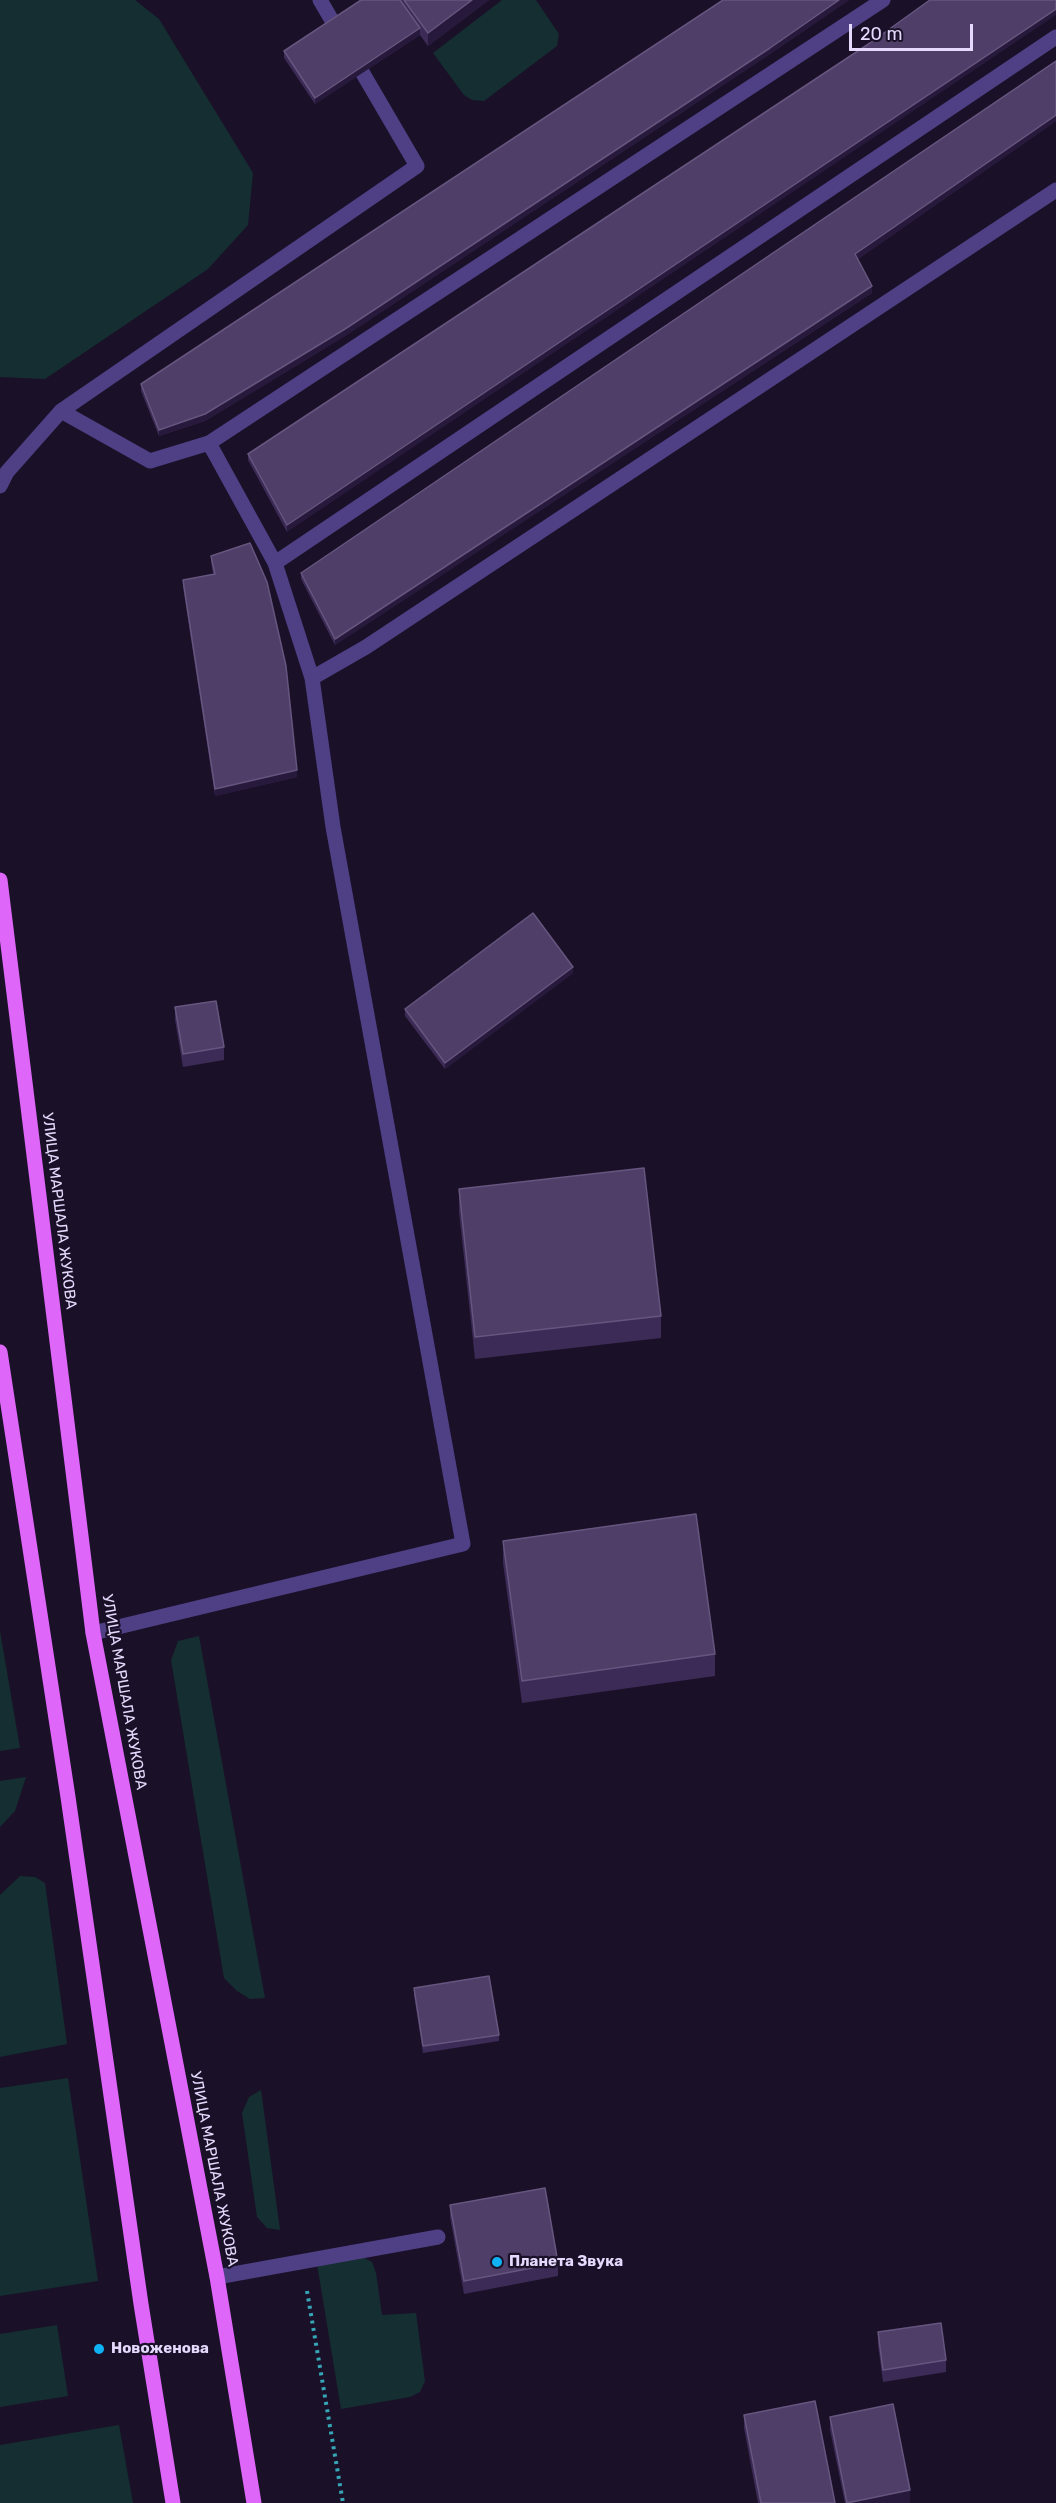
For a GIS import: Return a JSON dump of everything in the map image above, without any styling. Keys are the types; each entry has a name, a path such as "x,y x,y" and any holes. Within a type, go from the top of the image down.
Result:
{"main road":[{"name":"УЛИЦА МАРШАЛА ЖУКОВА","path":"0,880 93,1633 217,2277 254,2503"},
{"path":"0,1352 68,1797 142,2314 173,2503"}],"lane":[{"path":"0,486 7,472 61,411 417,166 320,0"},
{"path":"61,411 150,461 209,443 883,0"},
{"path":"275,563 1056,37"},
{"path":"312,678 366,647 1056,190"},
{"path":"93,1633 463,1544 333,827 312,678 275,563 209,443"},
{"path":"217,2277 438,2237"}],"path":[{"path":"302,2262 343,2503"}],"green space":[{"path":"0,0 135,0 159,19 253,173 248,225 208,269 45,379 0,377"},
{"path":"502,0 536,0 559,34 557,46 484,101 472,100 464,95 433,53"},
{"path":"0,1631 20,1748 0,1751"},
{"path":"199,1636 265,1998 250,1999 237,1991 224,1978 171,1660 178,1641"},
{"path":"26,1777 15,1811 0,1827 0,1781"},
{"path":"20,1876 35,1877 45,1883 67,2044 0,2057 0,1895"},
{"path":"68,2078 98,2281 0,2296 0,2088"},
{"path":"261,2090 280,2230 267,2228 257,2217 242,2113 249,2097"},
{"path":"361,2256 372,2262 376,2273 382,2315 416,2313 425,2381 420,2392 410,2397 341,2409 317,2264"},
{"path":"57,2325 68,2396 0,2407 0,2334"},
{"path":"119,2425 133,2503 0,2503 0,2445"}],"building":[{"path":"361,0 400,0 420,28 315,98 284,51"},
{"path":"404,0 472,0 428,33"},
{"path":"723,0 839,0 345,329 205,414 159,430 141,384"},
{"path":"930,0 1056,0 1056,9 287,525 248,454 870,43"},
{"path":"1056,61 1056,115 855,254 872,286 335,639 301,573"},
{"path":"250,543 267,582 286,666 297,770 215,789 183,580 215,574 211,556"},
{"path":"533,913 573,967 445,1063 405,1009"},
{"path":"216,1001 224,1047 183,1054 175,1007"},
{"path":"644,1168 661,1316 475,1337 459,1189"},
{"path":"696,1514 715,1654 522,1681 503,1541"},
{"path":"489,1976 499,2035 423,2046 414,1988"},
{"path":"545,2188 558,2263 464,2281 450,2205"},
{"path":"941,2323 946,2360 883,2370 878,2332"},
{"path":"815,2401 835,2503 761,2503 744,2415"},
{"path":"893,2404 910,2490 847,2503 830,2417"}],"place":[{"name":"Планета Звука","path":"497,2262"},
{"name":"Новоженова","path":"99,2349"}]}
